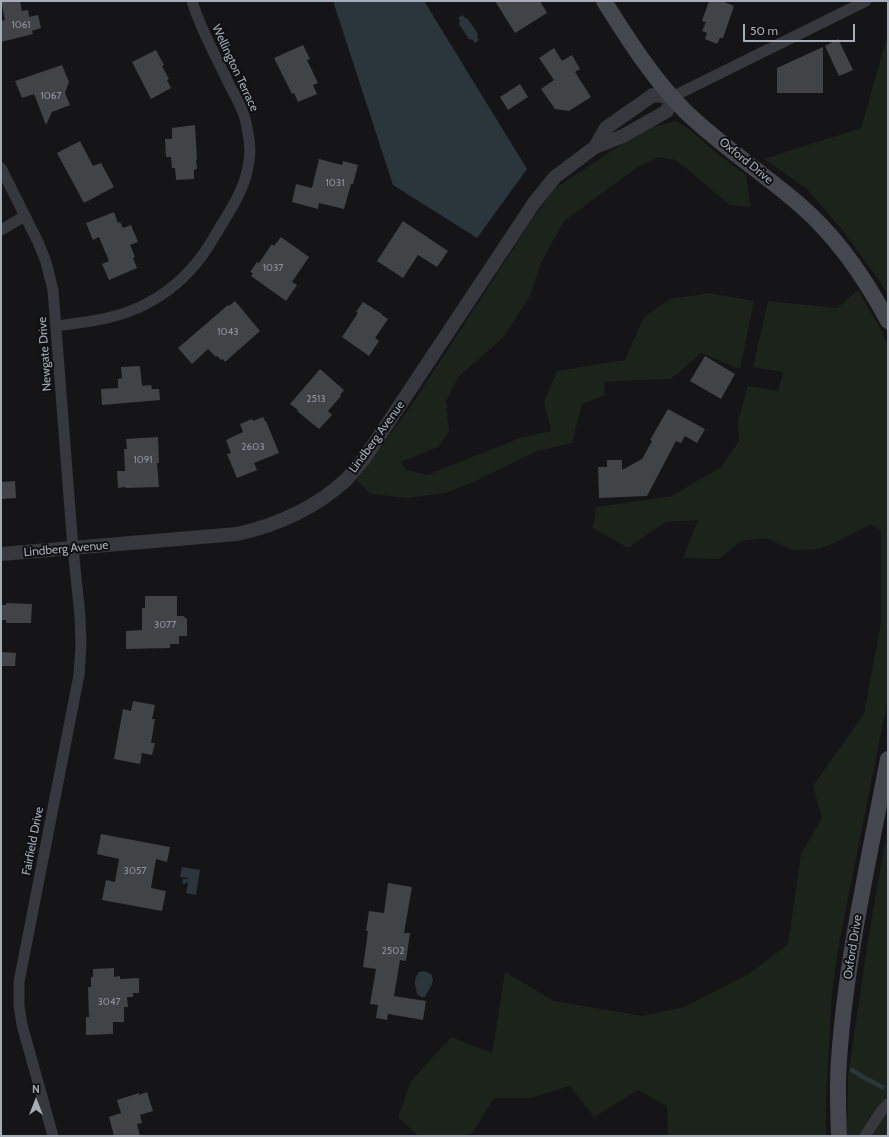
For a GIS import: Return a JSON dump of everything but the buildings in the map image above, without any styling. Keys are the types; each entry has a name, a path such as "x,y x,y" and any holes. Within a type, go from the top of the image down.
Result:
{"main road":[{"name":"Oxford Drive","path":"604,1 636,52 686,112 723,144 801,206 829,234 854,265 876,297 888,321"},
{"name":"Oxford Drive","path":"838,1136 839,1060 846,989 857,918 888,759"}],"street":[{"name":"Wellington Terrace","path":"56,326 104,319 126,313 146,304 165,292 182,278 201,258 236,202 243,186 250,148 247,127 240,107 197,17 192,1"},
{"path":"672,97 866,1"},
{"name":"Lindberg Avenue","path":"1,554 237,534 257,530 283,521 316,503 346,480 364,459 534,202 555,177 595,147 623,136 667,111 672,97 653,95 606,128 595,147"},
{"name":"Newgate Drive","path":"1,168 38,242 46,262 53,290 73,548"},
{"path":"1,230 25,216"},
{"name":"Fairfield Drive","path":"53,1136 22,1026 19,1006 19,982 79,675 81,646 80,616 73,548"},
{"path":"865,1136 882,1110 888,1104"}],"shaded area":[{"path":"333,1 424,1 527,169 477,238 393,185"},
{"path":"463,15 468,19 478,34 477,37 479,40 475,43 473,40 469,39 459,24 460,21 458,18"},
{"path":"888,34 888,296 879,280 844,232 807,189 764,159 861,128"},
{"path":"676,121 689,129 719,155 746,175 751,207 730,205 676,160 659,157 639,166 564,221 541,263 530,296 503,338 458,377 446,401 449,431 438,447 401,462 406,470 427,475 523,437 551,431 544,402 557,371 625,360 644,317 670,299 709,293 754,301 740,369 701,353 671,379 604,382 605,395 582,404 572,443 537,451 471,483 445,493 408,498 371,494 356,480 411,406 531,221 555,188 621,145 651,128"},
{"path":"858,290 879,326 888,346 888,698 839,944 832,992 826,1099 826,1136 668,1136 667,1106 638,1090 594,1117 570,1086 530,1098 494,1098 472,1133 463,1136 418,1136 398,1117 411,1081 451,1037 492,1053 505,972 554,1001 643,1016 684,1007 749,974 788,944 801,854 822,818 813,786 864,714 881,623 881,531 871,524 819,549 793,550 766,538 741,541 719,559 683,558 698,520 665,522 628,548 593,528 596,507 672,496 721,467 739,441 738,421 748,386 778,391 783,372 753,367 768,301 837,308"},
{"path":"888,826 888,1136 847,1136 848,1076 869,934"},
{"path":"182,867 200,870 196,895 186,893 188,883 182,883 183,879 187,879 187,881 188,878 180,877"},
{"path":"424,971 431,974 433,980 425,997 421,997 417,994 415,981 419,972"}],"waterway":[{"path":"852,1070 882,1087"}]}
